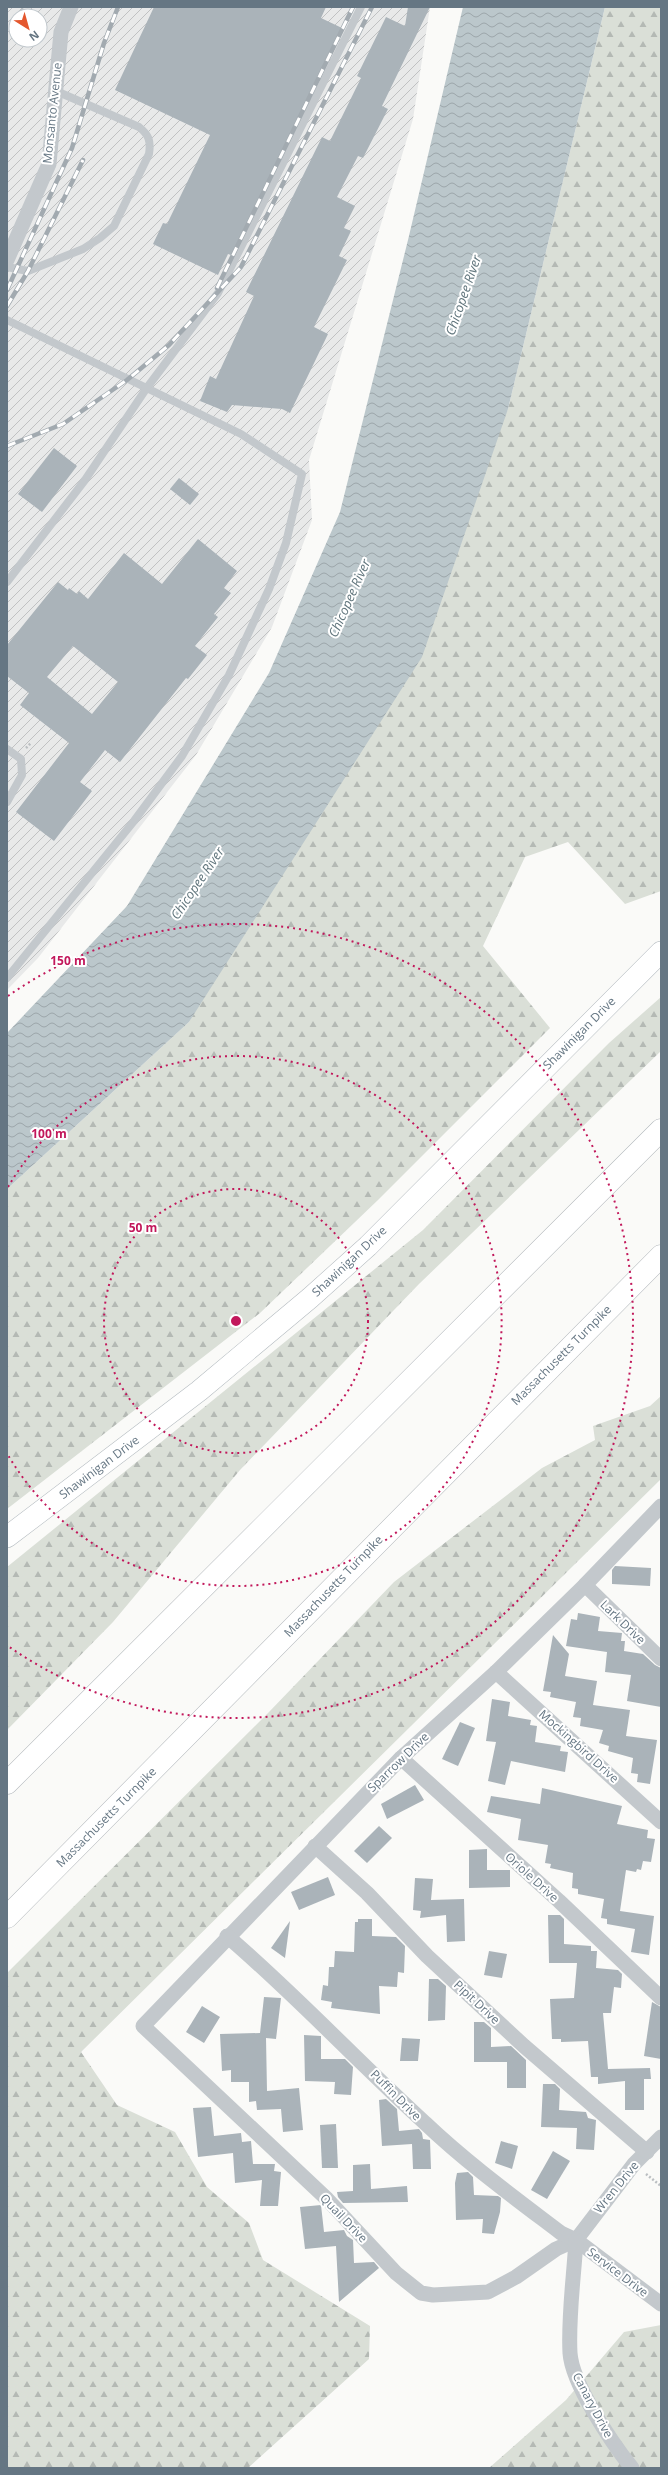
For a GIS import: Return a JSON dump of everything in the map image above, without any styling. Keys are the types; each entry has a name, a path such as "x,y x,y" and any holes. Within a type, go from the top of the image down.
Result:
{"highway":[{"path":"7,1783 661,1130"},
{"name":"Massachusetts Turnpike","path":"7,1917 661,1256"}],"main road":[{"name":"Shawinigan Drive","path":"7,1537 199,1391 310,1298 368,1246 661,952"}],"street":[{"name":"Monsanto Avenue","path":"7,260 49,164 61,32 71,7"},
{"name":"Sparrow Drive","path":"143,2026 227,1936 401,1758 496,1672 585,1585 661,1506"},
{"name":"Lark Drive","path":"585,1585 661,1659"},
{"name":"Mockingbird Drive","path":"496,1672 661,1822"},
{"name":"Oriole Drive","path":"401,1758 559,1901 661,1998"},
{"name":"Pipit Drive","path":"315,1846 367,1893 427,1956 524,2046 646,2152"},
{"name":"Puffin Drive","path":"227,1936 317,2017 425,2124 561,2233 576,2240"},
{"name":"Quail Drive","path":"143,2026 327,2199 396,2273 421,2293 446,2295 488,2292 516,2277 556,2249 576,2240"},
{"name":"Wren Drive","path":"576,2240 600,2205 661,2137"},
{"name":"Service Drive","path":"576,2240 661,2304"},
{"name":"Canary Drive","path":"576,2240 570,2354 577,2376 587,2398 611,2439 632,2468"}],"lane":[{"path":"7,582 85,480 146,389 218,293 360,7"},
{"path":"7,267 28,271 83,249 100,238 114,226 149,154 150,142 146,132 139,127 56,92"},
{"path":"7,320 241,434 302,474 286,543 269,588 229,675 182,756 134,821 7,978"},
{"path":"7,749 21,759 22,775 7,802"}],"shaded area":[{"path":"7,7 430,7 413,119 309,460 312,520 272,627 196,755 38,958 7,990"}],"green space":[{"path":"605,7 661,7 661,891 625,904 568,842 525,857 483,946 550,1028 378,1200 260,1313 7,1509 7,1189 189,1022 508,409"},
{"path":"661,997 661,1051 419,1284 240,1470 113,1622 7,1730 7,1567 423,1230 609,1043"},
{"path":"661,1396 661,1479 81,2052 117,2105 175,2132 207,2187 249,2223 263,2260 370,2326 369,2359 248,2468 7,2468 7,1973 269,1712 394,1582 542,1468 595,1440 593,1426 650,1406"},
{"path":"661,2325 661,2468 489,2468 566,2400 624,2332"}],"water":[{"name":"Chicopee River","path":"463,7 605,7 508,409 422,657 189,1022 7,1189 7,1033 127,906 269,673 340,512 408,240"}],"building":[{"path":"154,7 326,7 321,18 342,28 231,255 228,254 218,275 153,244 163,223 167,224 210,135 115,90"},
{"path":"408,7 430,7 382,106 388,109 363,158 358,156 337,197 355,206 344,228 351,231 339,256 347,260 314,327 328,334 290,413 282,409 232,405 227,412 200,401 210,376 216,379 254,296 246,292 322,137 330,141 361,78 357,76 386,17 405,26"},
{"path":"54,448 77,466 42,512 18,494"},
{"path":"179,478 199,494 190,505 170,489"},
{"path":"198,539 237,571 224,588 231,593 214,614 218,617 195,646 207,655 188,679 186,678 120,762 105,750 80,782 92,791 54,841 16,812 69,743 20,705 29,693 7,676 7,645 58,582 68,590 69,588 77,594 79,591 88,599 124,553 162,584","holes":["73,646 118,682 92,714 47,677"]},
{"path":"615,1566 651,1568 650,1586 612,1584 612,1570"},
{"path":"578,1613 600,1617 598,1631 622,1633 621,1641 625,1641 624,1651 643,1654 655,1665 661,1668 661,1707 627,1701 631,1675 605,1672 607,1652 566,1646 571,1619 577,1620"},
{"path":"553,1635 569,1654 565,1676 597,1681 593,1705 630,1710 626,1736 657,1740 650,1784 637,1782 638,1774 631,1773 633,1758 608,1751 609,1746 599,1743 603,1730 580,1726 581,1718 573,1717 576,1702 550,1697 551,1692 543,1691"},
{"path":"492,1699 510,1702 508,1716 531,1720 530,1725 537,1726 535,1742 561,1746 560,1751 568,1752 565,1772 511,1761 505,1785 488,1781 496,1742 486,1741"},
{"path":"460,1722 475,1728 458,1766 442,1759"},
{"path":"415,1785 424,1800 387,1819 381,1804"},
{"path":"542,1788 622,1806 617,1824 648,1830 647,1838 655,1839 651,1862 643,1861 641,1870 637,1869 636,1872 626,1870 620,1911 654,1916 649,1955 631,1952 635,1929 607,1924 607,1919 601,1918 604,1899 578,1894 578,1889 572,1888 573,1873 550,1868 551,1864 545,1863 548,1845 518,1840 521,1819 487,1812 491,1796 540,1804"},
{"path":"379,1826 392,1838 367,1863 354,1851"},
{"path":"487,1849 487,1870 510,1870 510,1887 469,1888 469,1850"},
{"path":"328,1877 335,1895 299,1910 291,1892"},
{"path":"415,1878 433,1879 431,1900 464,1899 465,1941 447,1942 446,1915 420,1918 421,1911 413,1910"},
{"path":"548,1915 560,1915 564,1919 564,1944 591,1946 591,1951 597,1951 596,1968 618,1970 622,1974 621,1988 614,1987 611,2013 603,2013 608,2069 650,2068 651,2079 644,2079 644,2110 625,2110 625,2081 598,2084 598,2077 591,2077 588,2041 561,2042 561,2039 552,2039 550,1999 574,1998 577,1963 549,1963"},
{"path":"358,1919 372,1919 372,1936 396,1937 405,1946 404,1973 398,1972 397,1987 379,1986 380,2014 331,2008 332,2002 321,2000 323,1985 328,1986 329,1967 334,1967 335,1951 354,1952 355,1922 358,1922"},
{"path":"290,1921 285,1958 271,1948"},
{"path":"489,1951 507,1954 502,1978 484,1975"},
{"path":"429,1979 438,1979 446,1986 445,2020 428,2021"},
{"path":"264,1997 281,1998 276,2039 266,2038 267,2091 299,2088 303,2130 283,2132 281,2109 257,2110 256,2101 249,2102 249,2082 231,2082 231,2070 222,2071 220,2034 260,2033"},
{"path":"652,2002 661,2007 661,2059 644,2056"},
{"path":"202,2006 220,2017 204,2043 186,2032"},
{"path":"474,2022 484,2022 491,2028 491,2047 511,2046 526,2060 526,2088 507,2088 507,2062 474,2062"},
{"path":"304,2035 321,2036 321,2059 345,2059 353,2067 351,2095 334,2094 335,2082 305,2081"},
{"path":"402,2038 420,2039 418,2061 400,2061"},
{"path":"543,2084 555,2084 560,2089 559,2110 586,2112 588,2118 596,2120 594,2150 576,2149 577,2128 541,2127"},
{"path":"386,2099 397,2109 399,2131 419,2129 422,2133 423,2139 430,2140 431,2169 413,2169 412,2144 382,2146 379,2100"},
{"path":"211,2107 214,2136 241,2133 242,2142 251,2141 253,2164 275,2164 274,2171 281,2172 278,2206 260,2206 262,2180 235,2183 233,2153 198,2157 193,2108"},
{"path":"336,2124 338,2168 322,2168 320,2125"},
{"path":"501,2141 518,2146 512,2169 495,2163"},
{"path":"553,2151 570,2161 547,2199 531,2190"},
{"path":"370,2164 371,2189 407,2186 408,2202 343,2203 338,2197 337,2192 353,2191 353,2165"},
{"path":"468,2172 473,2177 474,2195 498,2196 501,2198 500,2212 494,2234 482,2233 483,2219 456,2220 455,2183 457,2173"},
{"path":"321,2205 324,2232 344,2230 347,2236 353,2240 354,2263 374,2262 379,2268 339,2302 336,2246 305,2249 300,2207"}],"railway":[{"path":"7,290 72,148 104,43 118,7"},
{"path":"217,288 353,7"},
{"path":"7,446 63,424 127,380 169,345 241,267 372,7"},
{"path":"7,306 28,271 83,160"}]}
